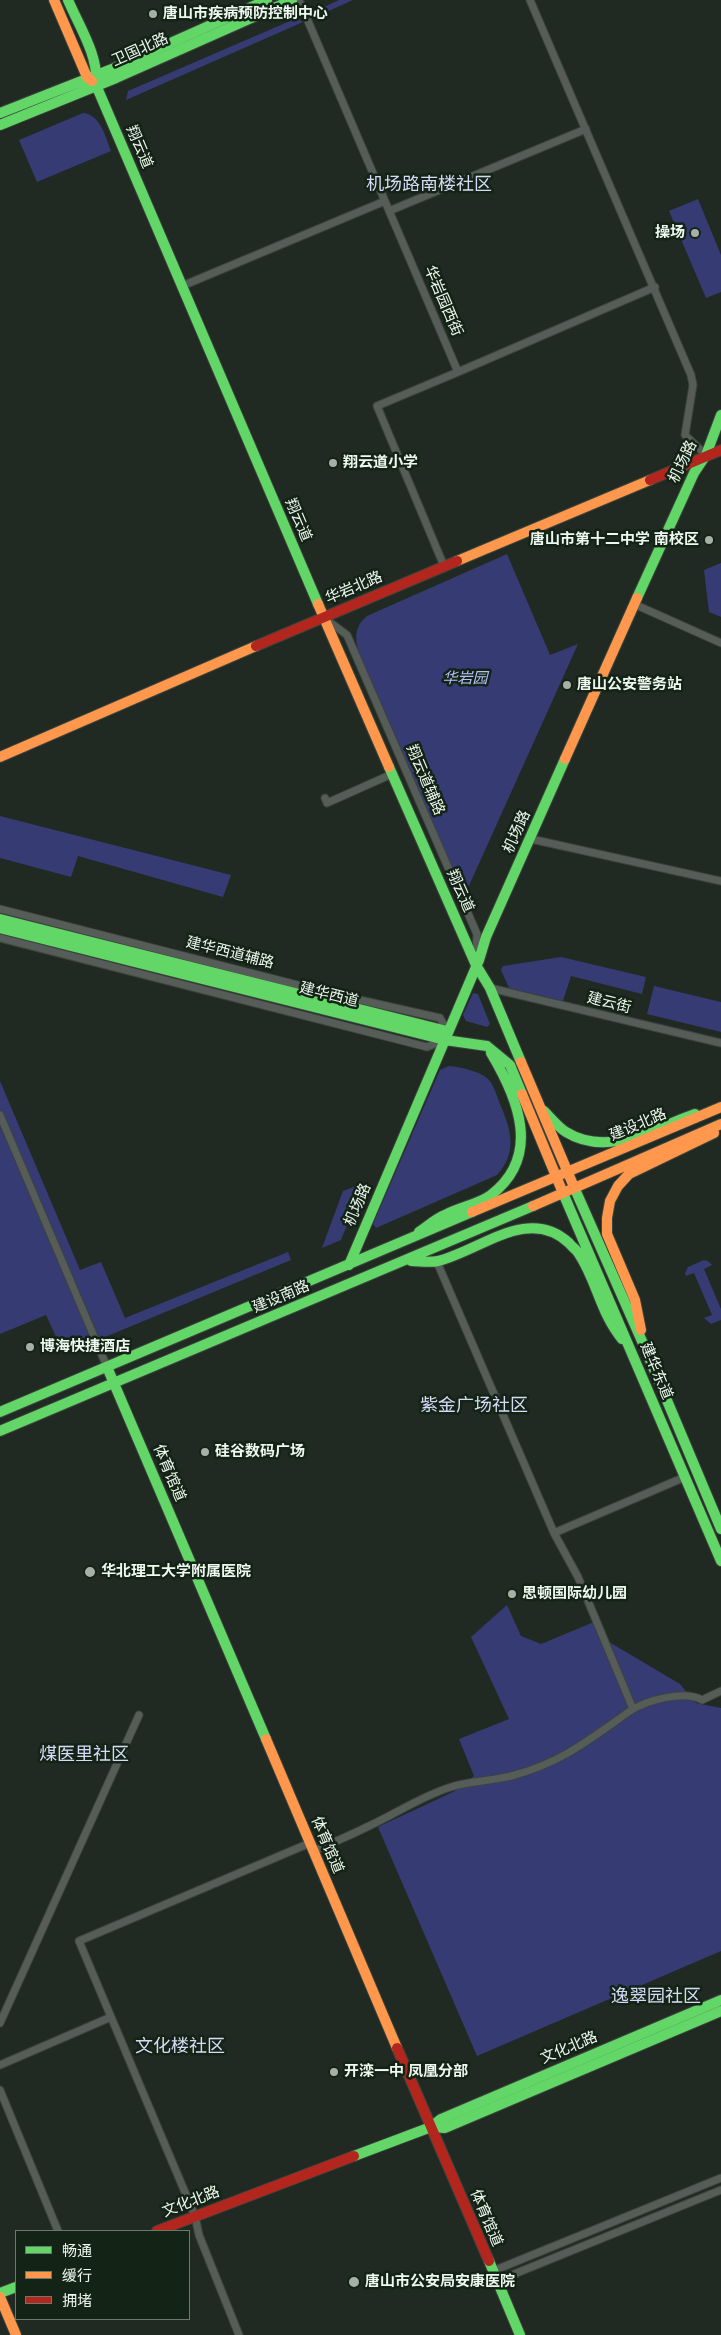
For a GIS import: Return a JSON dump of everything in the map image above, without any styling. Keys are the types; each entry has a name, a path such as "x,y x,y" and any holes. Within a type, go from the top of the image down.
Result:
{"main road":[{"name":"翔云道","path":"54,0 93,79 323,617 476,965 490,988"},
{"name":"翔云道","path":"68,0 92,56 93,79"},
{"name":"卫国北路","path":"0,126 93,79 267,0"},
{"name":"卫国北路","path":"0,113 93,79 292,0"},
{"name":"机场路","path":"349,1265 486,938 634,604 694,473 706,455 721,415"},
{"name":"华岩北路","path":"0,757 323,617 721,450"},
{"name":"建华西道","path":"0,919 487,1046 510,1065 563,1193"},
{"name":"建华西道","path":"0,928 446,1036"},
{"path":"468,984 477,983 490,988 574,1187 721,1124"},
{"path":"455,1011 453,1026 460,1040"},
{"path":"404,1242 444,1216 489,1196 509,1177 518,1161 522,1146 518,1108 502,1070 487,1046"},
{"path":"540,1106 566,1132 578,1139 601,1144 618,1142 675,1120 721,1106"},
{"name":"建设北路","path":"567,1172 721,1106"},
{"path":"645,1348 635,1300 607,1234 607,1210 616,1191 629,1175 698,1142 721,1128"},
{"name":"建设南路","path":"0,1412 567,1172"},
{"name":"建设南路","path":"0,1432 407,1260 574,1187"},
{"name":"建华东道","path":"574,1187 645,1348 721,1529"},
{"name":"建华东道","path":"563,1193 721,1561"},
{"path":"407,1260 437,1262 521,1227 538,1226 547,1229 571,1243 579,1253 610,1324 633,1353"},
{"name":"体育馆道","path":"107,1367 520,2335"},
{"name":"文化北路","path":"160,2230 431,2127 441,2120 721,2000"},
{"name":"文化北路","path":"431,2127 445,2128 721,2011"},
{"path":"0,2293 15,2287"},
{"path":"0,2297 16,2335"}],"street":[{"name":"华岩园西街","path":"299,0 458,372"},
{"path":"530,0 692,375 685,435 695,447 706,455"},
{"path":"389,211 586,129"},
{"path":"182,286 385,201"},
{"path":"444,566 377,406 655,287"},
{"path":"634,604 721,643"},
{"name":"翔云道辅路","path":"323,617 347,635 477,934 476,965"},
{"path":"325,798 327,803 392,774"},
{"path":"531,839 721,881"},
{"name":"建华西道辅路","path":"0,909 329,993 440,1018 446,1036"},
{"path":"0,938 427,1047 446,1036"},
{"name":"建云街","path":"490,988 721,1043"},
{"path":"0,1115 107,1367"},
{"path":"437,1262 554,1533 578,1577 633,1709"},
{"path":"554,1533 685,1477"},
{"path":"239,2335 199,2236 195,2216 79,1941 312,1847 370,1826 406,1805 451,1787 492,1780 548,1764 588,1742 633,1709 682,1694 694,1695 702,1700 721,1692"},
{"path":"0,2023 139,1715"},
{"path":"0,2065 111,2017"},
{"path":"0,2090 58,2230"},
{"path":"495,2276 721,2178"},
{"path":"495,2276 721,2190"}],"green space":[{"path":"339,0 353,0 313,18 313,12"},
{"path":"297,18 303,22 126,100 128,91"},
{"path":"83,113 98,122 111,151 37,182 19,140"},
{"name":"操场","path":"698,199 721,255 721,292 706,298 669,211"},
{"name":"华岩园","path":"507,554 550,655 578,644 463,899 358,650 357,632 358,627 367,616"},
{"path":"721,563 721,617 709,612 704,570"},
{"path":"0,816 231,875 223,897 78,856 71,877 0,858"},
{"path":"561,957 646,977 642,994 571,976 563,1001 509,988 501,970 503,966"},
{"path":"654,986 721,1002 721,1032 647,1014"},
{"path":"473,993 478,994 490,1024 487,1027 466,1021 463,1015"},
{"path":"449,1066 464,1068 480,1074 492,1084 509,1132 510,1149 508,1158 497,1175 376,1228 373,1224 440,1070"},
{"path":"0,1081 80,1270 101,1262 125,1318 288,1252 291,1260 64,1354 46,1315 0,1334"},
{"path":"364,1183 341,1240 322,1248 343,1191"},
{"path":"704,1260 712,1265 704,1269 721,1309 721,1320 711,1324 704,1318 712,1315 694,1273 686,1276 685,1273 688,1267"},
{"path":"507,1605 521,1636 541,1644 594,1622 599,1636 680,1684 696,1703 721,1708 721,1951 477,2056 378,1827 455,1791 474,1776 459,1739 509,1719 471,1637"}],"traffic: fast":[{"path":"68,0 91,52 96,74 96,85 318,604"},
{"path":"0,113 112,69 267,0"},
{"path":"0,125 116,78 292,0"},
{"path":"637,598 694,473 706,455 721,415"},
{"path":"349,1265 479,960 486,937 565,759"},
{"path":"389,767 476,965 490,988 521,1062"},
{"path":"0,919 447,1031"},
{"path":"0,928 445,1040 487,1046 510,1065 522,1094"},
{"path":"419,1232 441,1217 491,1195 507,1180 516,1163 521,1145 516,1107 510,1089 491,1053"},
{"path":"544,1111 566,1132 582,1139 598,1142 631,1138 695,1114"},
{"path":"574,1187 645,1348 721,1529"},
{"path":"563,1193 721,1561"},
{"path":"0,1431 533,1206"},
{"path":"0,1412 472,1212"},
{"path":"411,1261 438,1261 521,1229 537,1228 553,1232 569,1243 578,1253 585,1264 603,1307 622,1339"},
{"path":"107,1367 266,1739"},
{"path":"354,2156 431,2127 441,2119 721,2000"},
{"path":"431,2127 445,2128 721,2011"},
{"path":"489,2261 520,2335"},
{"path":"0,2293 15,2287"}],"traffic: slow":[{"path":"54,0 87,77 92,81"},
{"path":"457,561 650,480"},
{"path":"565,759 637,598"},
{"path":"318,604 389,767"},
{"path":"0,757 256,646"},
{"path":"521,1062 574,1187"},
{"path":"522,1094 563,1193"},
{"path":"472,1212 721,1107"},
{"path":"533,1206 721,1124"},
{"path":"641,1330 635,1300 607,1234 610,1201 618,1186 629,1174 714,1133"},
{"path":"266,1739 397,2048"},
{"path":"0,2297 16,2335"}],"traffic: jam":[{"path":"650,480 721,450"},
{"path":"256,646 457,561"},
{"path":"397,2048 489,2261"},
{"path":"160,2230 354,2156"}],"place":[{"name":"唐山市疾病预防控制中心","path":"153,14"},
{"name":"操场","path":"695,233"},
{"name":"翔云道小学","path":"333,463"},
{"name":"唐山市第十二中学 南校区","path":"709,540"},
{"name":"唐山公安警务站","path":"567,685"},
{"name":"博海快捷酒店","path":"30,1347"},
{"name":"硅谷数码广场","path":"205,1452"},
{"name":"华北理工大学附属医院","path":"90,1572"},
{"name":"思顿国际幼儿园","path":"512,1594"},
{"name":"开滦一中 凤凰分部","path":"334,2072"},
{"name":"唐山市公安局安康医院","path":"354,2282"}],"district":[{"name":"机场路南楼社区","path":"429,185"},
{"name":"紫金广场社区","path":"474,1406"},
{"name":"煤医里社区","path":"84,1755"},
{"name":"逸翠园社区","path":"656,1997"},
{"name":"文化楼社区","path":"180,2047"}]}
